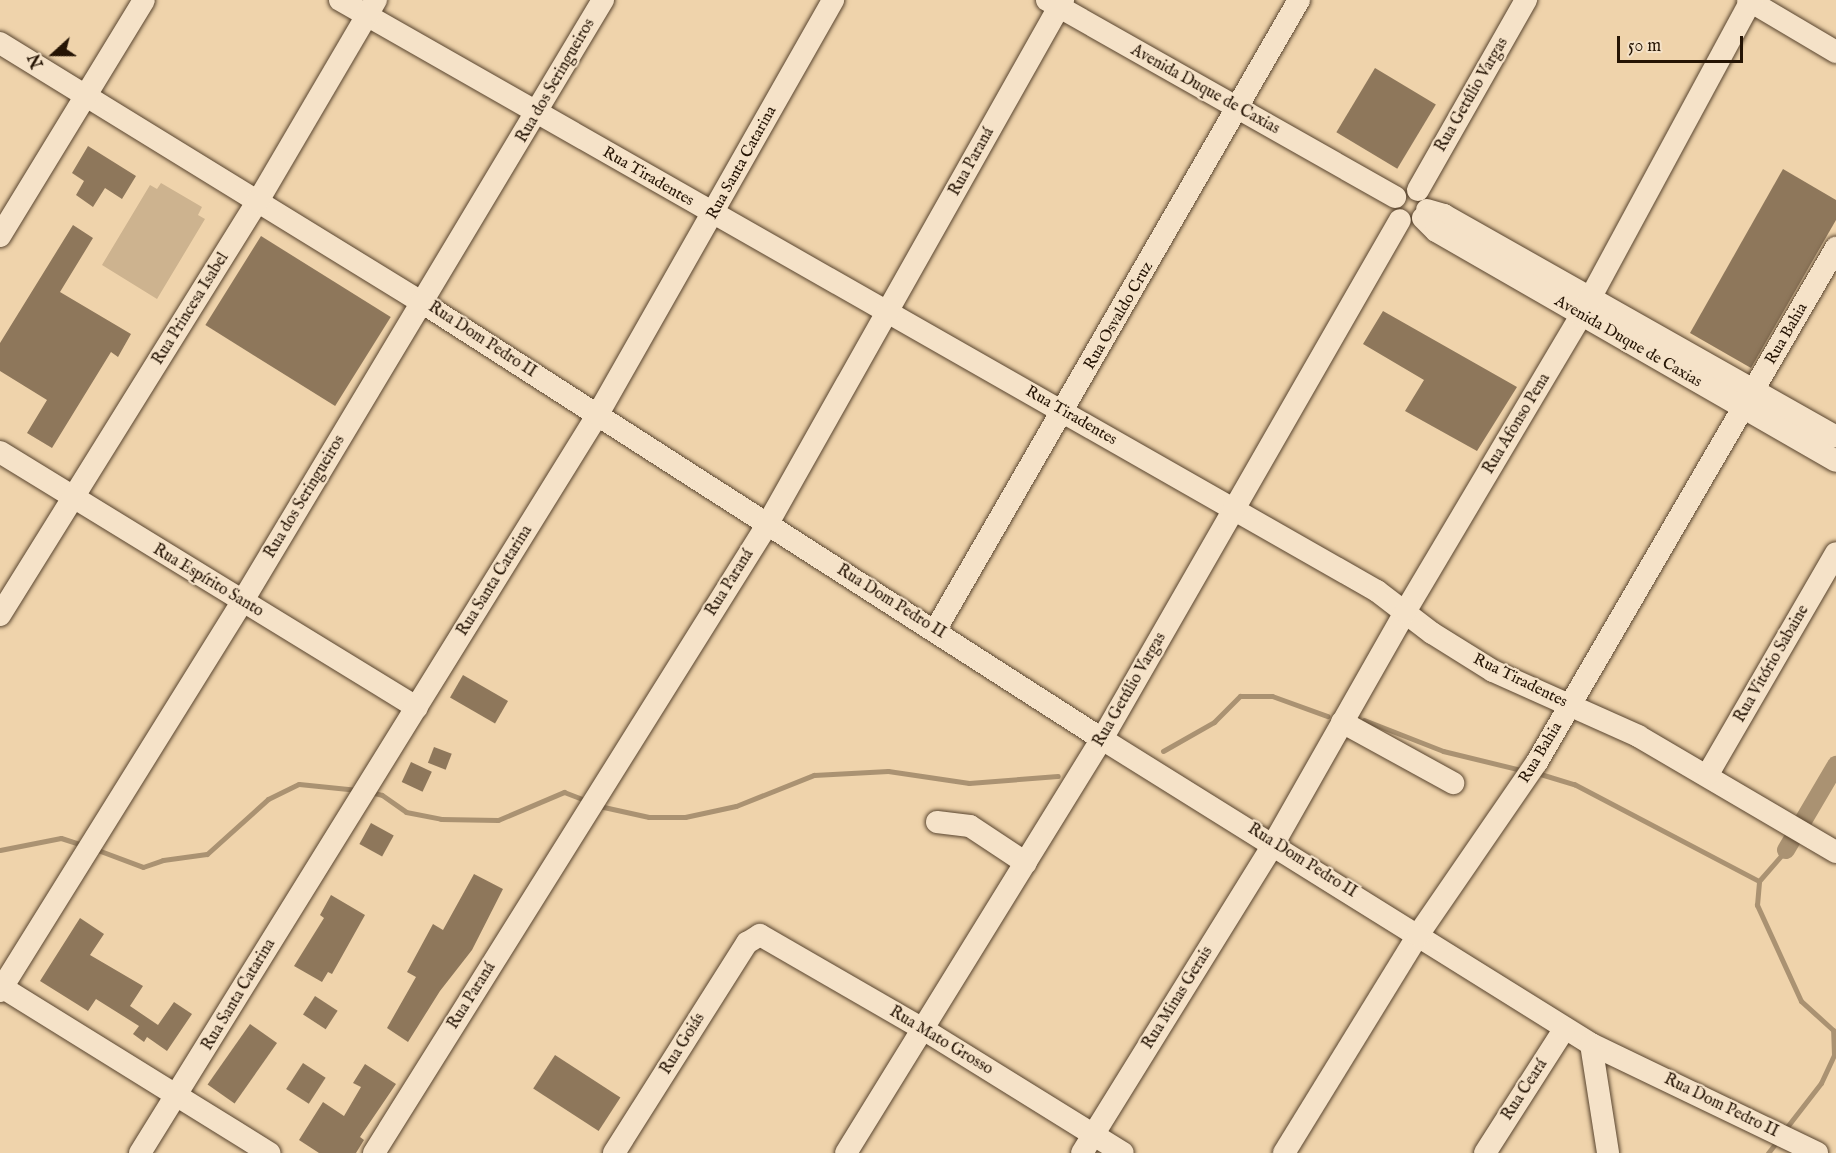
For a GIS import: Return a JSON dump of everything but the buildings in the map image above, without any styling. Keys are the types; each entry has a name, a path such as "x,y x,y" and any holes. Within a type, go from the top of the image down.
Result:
{"street":[{"path":"0,236 144,0"},
{"name":"Rua Tiradentes","path":"340,0 371,8 538,114 1377,591 1493,671 1708,774 1836,852"},
{"name":"Rua dos Seringueiros","path":"1,988 242,602 538,114 603,0"},
{"name":"Rua Santa Catarina","path":"140,1153 598,414 713,215 832,0"},
{"name":"Rua Osvaldo Cruz","path":"936,629 1064,412 1299,0"},
{"name":"Rua Getúlio Vargas","path":"1423,206 1526,0"},
{"path":"1750,0 1836,52"},
{"name":"Rua Afonso Pena","path":"1274,843 1405,612 1586,307 1750,0"},
{"name":"Avenida Duque de Caxias","path":"1056,2 1238,109 1395,197"},
{"name":"Rua Paraná","path":"374,1153 767,525 889,312 1056,2"},
{"name":"Rua Princesa Isabel","path":"0,615 258,201 371,8"},
{"name":"Rua Dom Pedro II","path":"0,43 423,303 767,525 936,629 1102,739 1274,843 1591,1044 1817,1153"},
{"path":"1406,189 1423,206 1414,223 1400,220 1393,208 1395,197 1406,189"},
{"name":"Avenida Duque de Caxias","path":"1423,206 1436,231 1586,307 1750,400 1836,461"},
{"name":"Rua Getúlio Vargas","path":"846,1153 1102,739 1231,509 1400,220"},
{"name":"Rua Bahia","path":"1284,1153 1418,935 1531,770 1750,400 1836,248"},
{"name":"Avenida Duque de Caxias","path":"1750,400 1836,437"},
{"name":"Rua Espírito Santo","path":"0,452 73,499 417,708"},
{"name":"Rua Vitório Sabaine","path":"1708,774 1836,553"},
{"path":"1342,722 1453,783"},
{"path":"937,822 970,826 1026,863"},
{"name":"Rua Minas Gerais","path":"1088,1144 1274,843"},
{"name":"Rua Mato Grosso","path":"755,937 768,938 923,1029 1088,1144 1123,1153"},
{"name":"Rua Goiás","path":"614,1153 747,943 755,937"},
{"path":"1,988 268,1153"},
{"name":"Rua Ceará","path":"1485,1153 1565,1028"},
{"path":"1591,1044 1608,1153"}],"shaded area":[{"path":"161,183 202,207 198,215 205,219 157,299 102,265 150,185 157,189"}],"waterway":[{"path":"1163,751 1214,722 1240,696 1272,696 1327,716"},
{"path":"1364,720 1443,751 1525,771"},
{"path":"1786,850 1836,765"},
{"path":"599,806 649,817 685,817 736,806 814,775 888,771 969,783 1058,776"},
{"path":"1537,773 1574,784 1759,881"},
{"path":"95,849 143,867 163,860 207,854 268,799 299,784 358,790"},
{"path":"370,792 382,795 406,812 441,819 498,820 564,792 587,801"},
{"path":"0,850 61,838 83,845"},
{"path":"1783,1132 1821,1083 1834,1055 1833,1030 1801,1001 1757,905 1759,881 1786,850"},
{"path":"1768,1153 1778,1140"}]}
